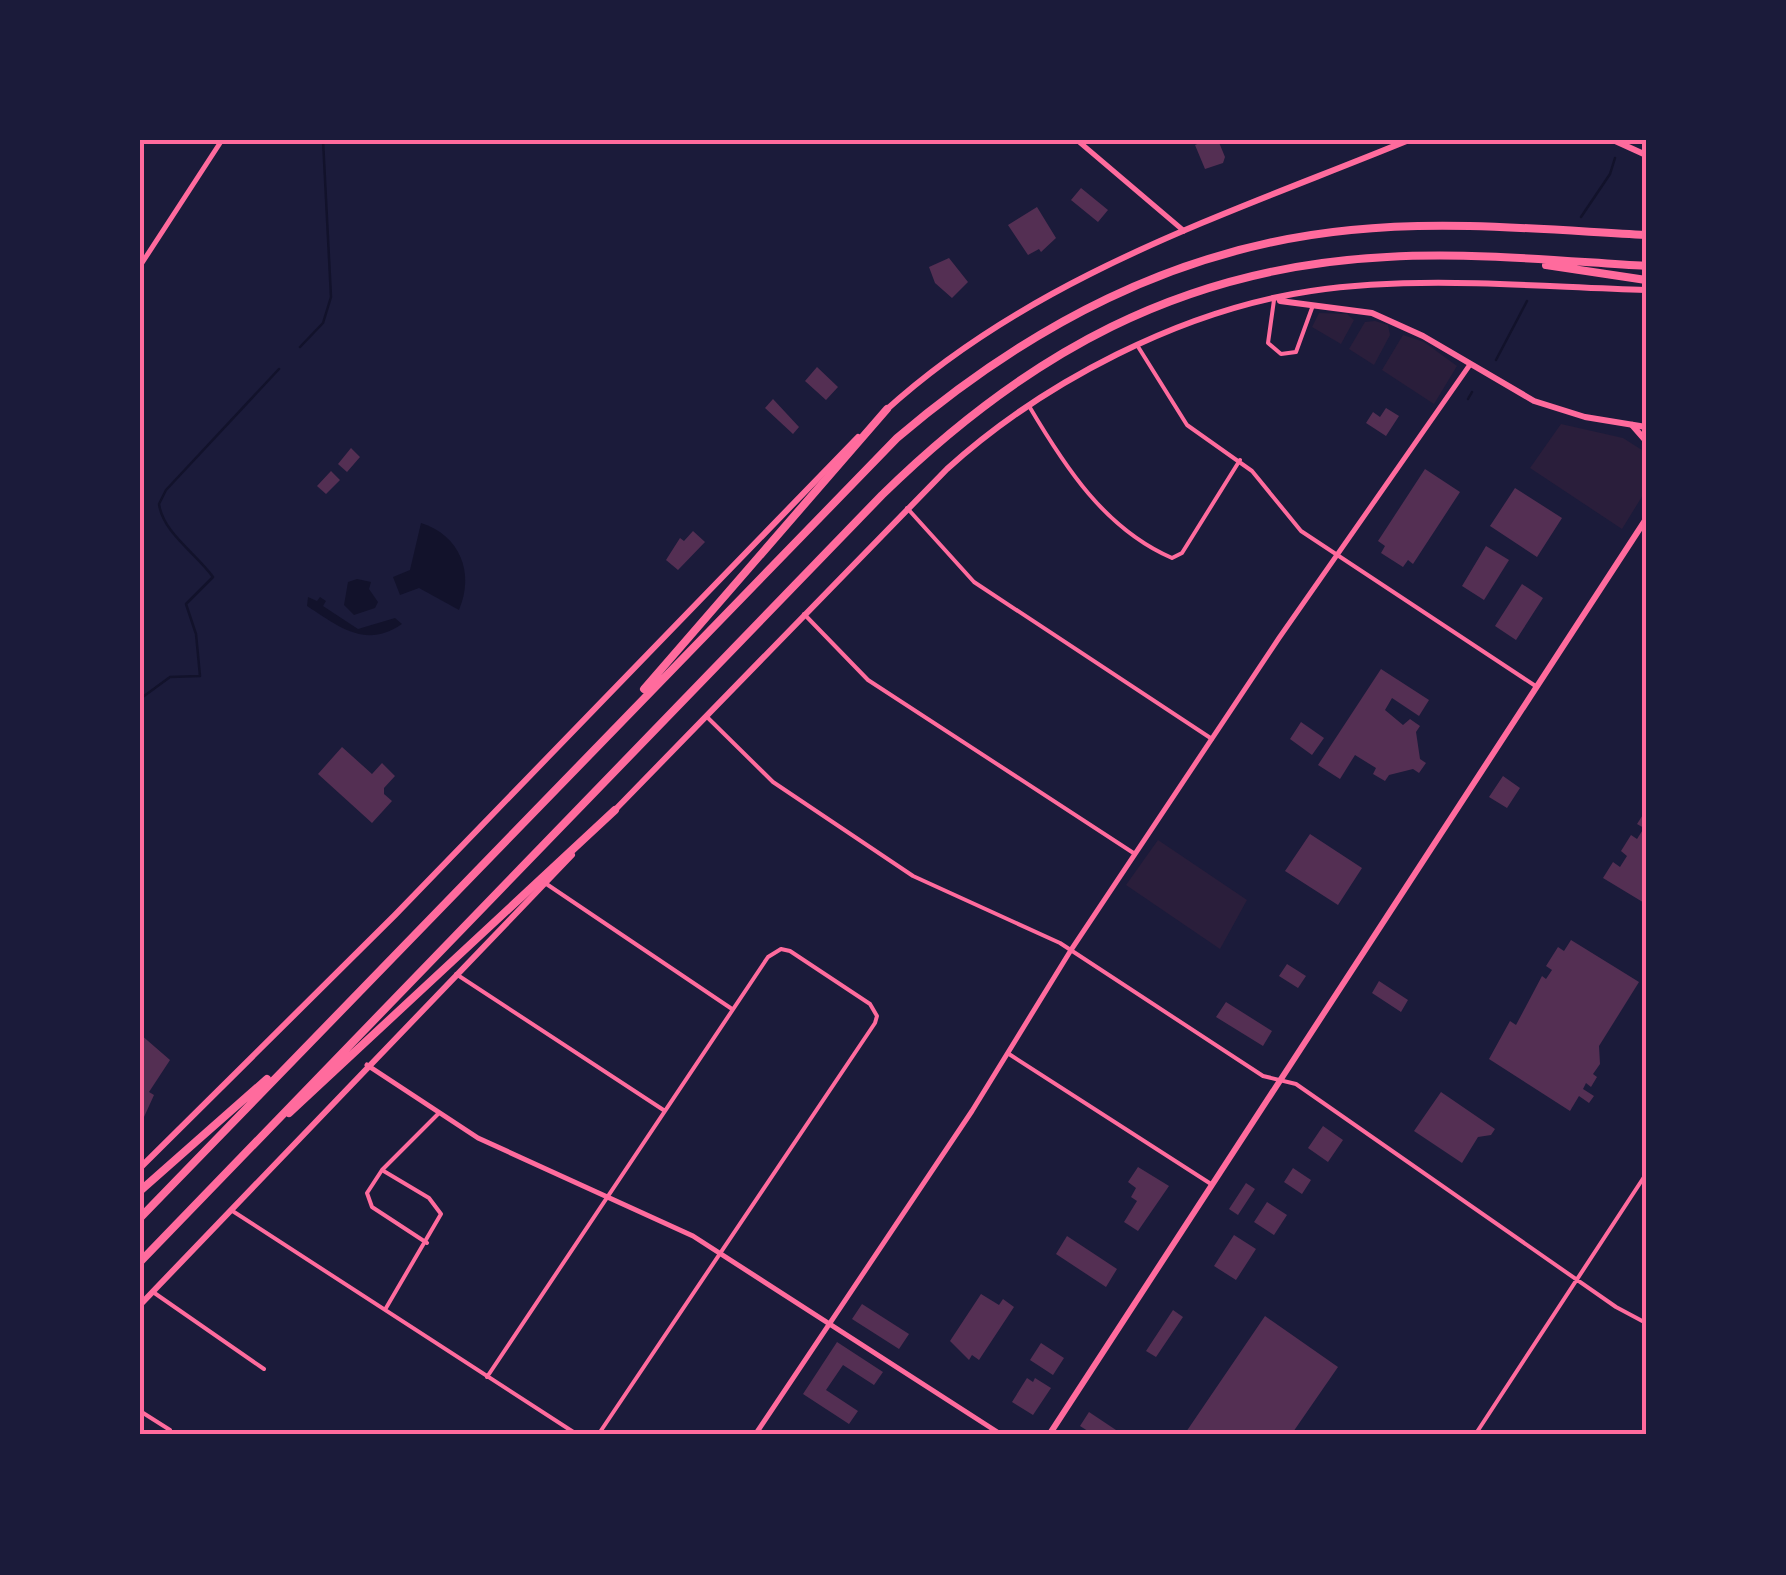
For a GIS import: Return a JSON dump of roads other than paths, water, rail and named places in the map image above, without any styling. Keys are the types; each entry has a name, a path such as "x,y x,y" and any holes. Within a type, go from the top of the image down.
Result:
{"highway":[{"path":"140,1218 897,438 971,376 1091,304 1143,280 1208,259 1350,230 1440,227 1646,235"},
{"path":"140,1262 882,495 954,428 1024,374 1063,350 1169,302 1274,271 1392,256 1646,266"},
{"path":"1498,258 1646,280"},
{"path":"594,748 887,409"},
{"path":"238,1160 615,810"},
{"path":"140,1191 308,1043"}],"main road":[{"path":"140,1168 384,926 887,409 920,380 1036,300 1184,231 1409,140"},
{"path":"1613,140 1646,155"},
{"path":"140,1304 804,614 984,435 1136,345 1196,321 1274,300 1360,286 1646,290"},
{"path":"1274,300 1372,313 1423,336 1534,401 1646,425"},
{"path":"1632,425 1646,441"},
{"path":"1049,1435 1537,686 1642,533 1646,519"}],"street":[{"path":"140,266 222,140"},
{"path":"1077,140 1184,231"},
{"path":"1274,300 1268,343 1288,356 1302,339 1313,304"},
{"path":"1136,345 1187,425 1240,460 1290,520 1336,555 1537,686"},
{"path":"755,1435 1008,1054 1135,854 1336,555 1470,366"},
{"path":"1030,406 1101,510 1153,550 1172,558 1182,553 1240,460"},
{"path":"908,508 974,582 1212,739"},
{"path":"804,614 868,680 1135,854"},
{"path":"706,716 772,782 913,876 1071,950 1263,1076 1296,1084 1577,1280 1646,1323"},
{"path":"545,882 732,1010"},
{"path":"487,1377 732,1010 772,954 780,949 790,951 861,998 877,1016 598,1435"},
{"path":"456,974 665,1111"},
{"path":"1008,1054 1212,1185"},
{"path":"367,1065 478,1138 693,1236 1002,1435"},
{"path":"427,1243 368,1204 368,1188 440,1112"},
{"path":"382,1170 439,1208 441,1219 385,1310"},
{"path":"1475,1435 1646,1174"},
{"path":"231,1210 578,1435"},
{"path":"153,1292 264,1370"},
{"path":"140,1411 170,1430"}],"waterway":[{"path":"300,347 323,323 331,297 323,140"},
{"path":"1581,217 1610,174 1615,158"},
{"path":"1496,360 1527,301"},
{"path":"140,699 170,677 200,676 196,634 186,604 213,577 173,534 159,504 166,490 279,369"},
{"path":"1468,399 1472,392"}]}
